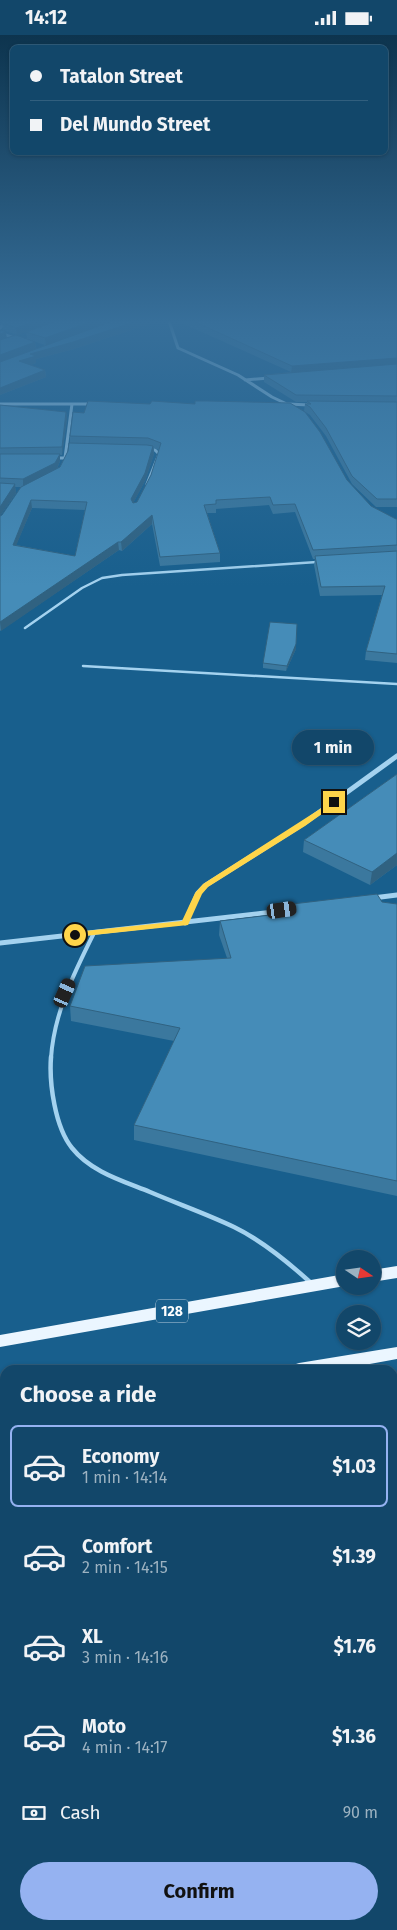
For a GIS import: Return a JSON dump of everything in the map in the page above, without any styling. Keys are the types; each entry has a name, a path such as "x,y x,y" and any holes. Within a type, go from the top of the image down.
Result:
{"main road":[{"path":"381,1274 397,1271"},
{"name":"128","path":"0,1341 336,1281"},
{"path":"329,1365 397,1353"}],"street":[{"path":"50,458 65,458 71,409"},
{"path":"66,447 75,447"},
{"path":"139,449 155,450 158,454 145,489"},
{"path":"185,923 198,893 206,885 302,824 397,756"},
{"path":"368,899 397,895"},
{"path":"0,943 185,923 282,910"}],"lane":[{"path":"61,465 65,458"},
{"path":"25,628 82,588 102,579 122,575 318,562"},
{"path":"83,665 397,684"},
{"path":"94,933 65,993 53,1033 49,1068 51,1095 60,1126 73,1151 92,1166 119,1179 234,1227 253,1237 271,1248 314,1285"}],"building":[{"path":"0,409 42,409 66,412 62,447 0,448"},
{"path":"85,409 301,409 305,412 320,432 347,480 371,506 397,519 397,545 313,550 295,504 273,505 270,497 216,500 216,504 204,505 220,553 160,557 152,515 121,542 118,542 0,622 0,516 21,487 60,467 68,451 69,443 153,446 145,473 131,499 133,503 137,502 151,475 161,443 148,438 70,436 73,412 84,413","holes":["31,500 87,502 75,556 13,545"]},
{"path":"312,409 397,409 397,499 377,499 352,476 326,428"},
{"path":"0,454 60,454 55,463 23,479 0,478"},
{"path":"0,483 15,484 0,507"},
{"path":"397,551 397,654 366,651 385,586 321,587 315,556"},
{"path":"270,622 297,624 296,644 287,666 263,663"},
{"path":"397,774 397,853 372,872 304,840"},
{"path":"377,894 382,902 397,904 397,1181 134,1125 180,1028 70,1006 85,966 231,958 220,921 270,915 267,907"}],"route":[{"path":"75,935 185,923 198,893 206,885 334,802"}]}
